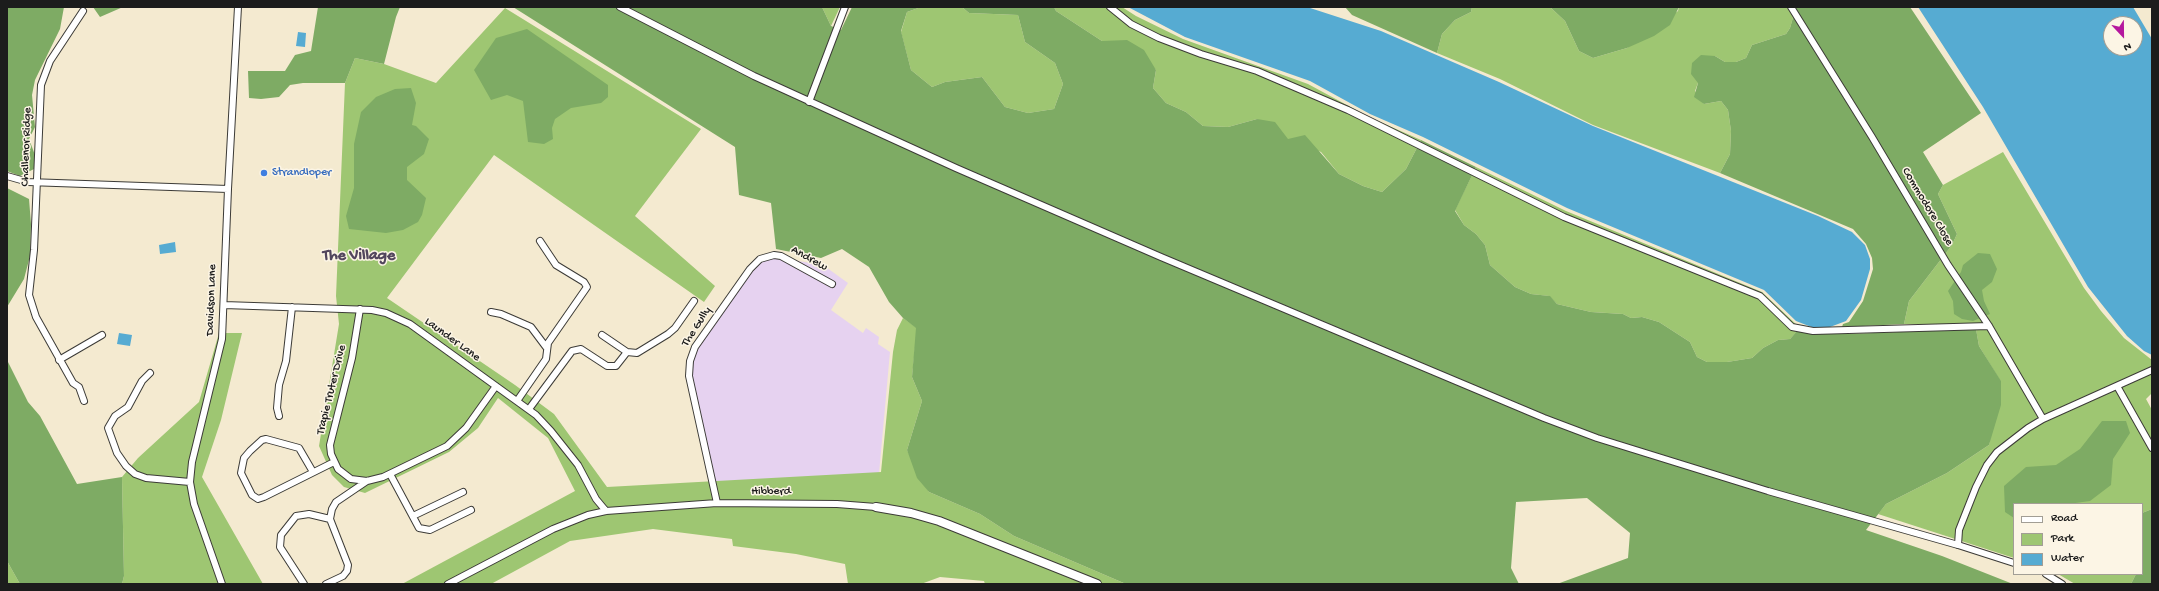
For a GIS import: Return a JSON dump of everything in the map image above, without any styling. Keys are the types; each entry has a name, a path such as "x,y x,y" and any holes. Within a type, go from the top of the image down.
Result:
{"street":[{"name":"Davidson Lane","path":"222,584 194,504 190,482 192,462 221,344 238,7"},
{"path":"620,7 666,32 809,102 1161,257 1544,418 1598,438 1768,492 1958,545 2013,563"},
{"path":"809,102 845,7"},
{"path":"1110,7 1131,24 1159,38 1201,54 1257,71 1348,110 1564,216 1760,296 1792,327 1813,331 1989,326"},
{"name":"Commodore Close","path":"1791,7 1872,136 1948,265 1989,326 2044,419"},
{"name":"Challenor Ridge","path":"59,360 36,317 29,295 33,271 41,85 43,75 50,61 83,11"},
{"path":"7,176 20,181 37,182 228,189"},
{"path":"517,401 546,359 546,347 587,287 584,282 556,265 540,241"},
{"name":"Andrew","path":"774,255 788,258 832,284"},
{"name":"The Gully","path":"717,503 690,384 690,361 695,347 750,269 760,259 774,255"},
{"path":"602,335 627,352 637,352 668,334 675,328 694,301"},
{"name":"Launder Lane","path":"224,305 360,309 386,313 414,326 529,409 565,448 578,465 596,499 606,511"},
{"path":"279,416 278,393 286,361 292,307"},
{"name":"Trapie Truter Drive","path":"334,462 331,454 331,436 352,358 360,309"},
{"path":"491,312 501,314 531,327 546,347"},
{"path":"84,401 78,387 73,383 59,360 102,335"},
{"path":"529,409 572,351 581,349 612,367 616,366 627,352"},
{"path":"1958,545 1959,530 1976,487 1987,465 1997,452 2028,428 2044,419 2152,370"},
{"path":"150,373 128,407 115,416 108,428 117,453 126,466 135,474 146,478 190,482"},
{"path":"326,584 343,576 347,571 348,565 330,519 336,502 367,481 390,474 454,442 496,386"},
{"path":"2117,386 2152,448"},
{"path":"313,472 299,448 266,439 262,440 247,455 242,464 242,473 252,495 258,499 334,462 338,469 351,479 367,481"},
{"path":"390,474 419,528 430,530 471,510"},
{"path":"413,516 462,492"},
{"name":"Hibberd","path":"448,584 572,520 606,511 717,503 837,504 876,507 911,513 939,521 1097,584"},
{"path":"304,584 280,547 281,535 296,516 313,515 330,519"},
{"path":"2048,575 2062,584"}],"shaded area":[{"path":"767,256 823,265 848,283 831,310 863,333 866,328 879,337 878,344 890,352 876,507 717,503 689,369 692,354 750,269"}],"green space":[{"path":"7,7 64,7 60,29 35,80 32,95 35,127 29,139 35,155 34,169 20,176 7,171"},
{"path":"93,7 123,7 100,17"},
{"path":"318,7 400,7 384,64 355,58 345,83 303,83 290,85 279,97 261,99 249,98 248,71 285,71 295,55 311,51"},
{"path":"513,7 822,7 831,26 841,30 852,7 921,7 907,12 901,31 911,70 932,87 945,82 982,77 1005,107 1028,113 1054,109 1063,84 1055,63 1025,42 1018,15 969,13 962,7 1054,7 1056,11 1102,41 1127,40 1144,50 1156,70 1153,88 1166,103 1186,112 1203,126 1228,127 1257,119 1275,122 1288,139 1305,135 1339,174 1363,186 1382,192 1406,169 1421,140 1476,167 1455,211 1464,225 1476,234 1485,245 1490,265 1515,287 1531,294 1550,296 1557,304 1591,312 1623,314 1631,318 1642,317 1659,322 1690,342 1697,357 1707,362 1727,362 1752,358 1763,348 1778,340 1790,339 1797,331 1807,333 1848,334 1976,329 1979,346 2001,381 2001,405 1989,445 1947,473 1886,504 1866,530 1942,556 2013,584 1557,584 1628,558 1630,533 1587,498 1516,502 1511,568 1519,584 1126,584 1014,536 980,514 929,492 917,478 907,450 922,401 912,377 916,328 903,318 889,302 869,267 842,249 821,258 776,249 771,203 739,195 735,147"},
{"path":"822,7 840,7 831,26"},
{"path":"921,7 962,7 969,13 1018,15 1025,42 1055,63 1063,84 1054,109 1028,113 1005,107 982,77 945,82 932,87 911,70 901,32 907,12"},
{"path":"1054,7 1122,7 1136,16 1183,39 1308,84 1369,117 1421,140 1406,169 1382,192 1363,186 1339,174 1321,152 1288,140 1257,119 1228,127 1203,126 1186,112 1166,103 1153,88 1156,70 1127,41 1102,41 1056,11"},
{"path":"1345,7 1472,7 1471,12 1455,20 1442,34 1437,53 1352,15"},
{"path":"1472,7 1550,7 1565,21 1579,51 1593,58 1627,48 1678,11 1679,7 1796,7 1790,28 1786,34 1752,45 1746,58 1736,62 1725,62 1715,56 1698,83 1695,91 1704,104 1721,101 1728,110 1731,131 1730,154 1720,173 1593,125 1500,79 1437,53 1442,34 1455,20 1471,12"},
{"path":"1550,7 1679,7 1670,25 1654,36 1627,48 1593,58 1579,51 1565,21"},
{"path":"1796,7 1910,7 1981,113 1923,152 1943,185 1938,194 1957,234 1952,245 1909,301 1904,324 1842,327 1843,324 1849,322 1863,301 1873,269 1872,258 1866,244 1853,229 1720,173 1730,154 1731,131 1728,110 1721,101 1704,104 1694,97 1698,83 1691,74 1692,63 1701,55 1715,56 1725,62 1736,62 1746,58 1752,45 1786,34 1790,28"},
{"path":"505,8 701,129 635,216 715,286 704,302 494,155 387,298 515,385 554,414 607,487 881,472 893,352 897,330 903,318 917,328 912,377 922,401 907,450 929,492 980,514 1014,536 1126,584 985,584 984,581 940,577 921,584 848,584 845,564 796,554 733,546 732,539 653,529 570,541 491,584 402,584 575,491 548,438 498,398 478,428 449,452 365,493 344,487 332,475 319,446 339,324 336,296 345,83 355,58 384,64 436,83"},
{"path":"527,29 608,85 608,97 601,103 571,108 555,119 552,128 553,139 544,144 528,142 523,101 507,95 491,100 474,70 496,38"},
{"path":"411,88 416,103 412,125 416,126 429,139 424,154 407,167 407,180 426,198 422,215 418,222 403,230 386,233 349,229 346,216 354,188 354,144 361,112 376,97 395,89"},
{"path":"2003,152 2084,288 2124,338 2152,360 2152,393 2146,399 2152,410 2152,509 2143,513 2143,503 2013,503 2013,558 1878,514 1886,504 1947,473 1989,445 2001,382 1979,346 1975,324 1904,324 1909,301 1952,245 1957,234 1938,194 1943,185"},
{"path":"1476,167 1566,211 1762,292 1800,328 1790,339 1778,340 1763,348 1752,358 1727,362 1707,362 1697,357 1690,342 1659,322 1642,317 1631,318 1623,314 1591,312 1557,304 1549,296 1531,294 1515,287 1490,265 1485,245 1476,234 1464,225 1455,210"},
{"path":"7,188 29,199 31,224 30,256 24,279 7,307"},
{"path":"1978,253 1990,254 1997,269 1992,282 1982,290 1984,301 1990,314 1973,321 1962,319 1954,314 1953,301 1948,291 1961,272 1963,265"},
{"path":"219,333 242,333 221,420 202,477 263,584 122,584 124,576 122,477 138,458 199,402"},
{"path":"7,360 28,402 40,416 77,484 122,477 124,576 122,584 20,584 7,561"},
{"path":"2102,421 2126,421 2130,433 2113,459 2111,485 2090,501 2075,503 2013,503 2013,517 2005,512 2004,486 2026,467 2056,465 2080,449"},
{"path":"2152,509 2152,584 2131,584 2136,575 2143,575 2143,513"},
{"path":"7,561 20,584 7,584"},
{"path":"2060,575 2136,575 2131,584 2075,584"}],"water":[{"path":"1128,7 1307,7 1381,31 1499,82 1593,126 1818,216 1852,232 1865,245 1870,259 1870,269 1861,300 1846,321 1830,327 1814,328 1796,321 1764,290 1567,208 1423,137 1370,114 1310,81 1185,37"},
{"path":"1918,7 2133,7 2138,16 2103,16 2103,56 2143,56 2143,24 2152,39 2152,355 2144,351 2127,336 2088,287 1983,107"},
{"path":"298,32 306,33 305,47 296,46"},
{"path":"175,242 176,252 160,254 159,245"},
{"path":"119,333 132,335 130,346 117,344"}],"place":[{"name":"Strandloper","path":"264,173"}],"district":[{"name":"The Village","path":"359,257"}]}
